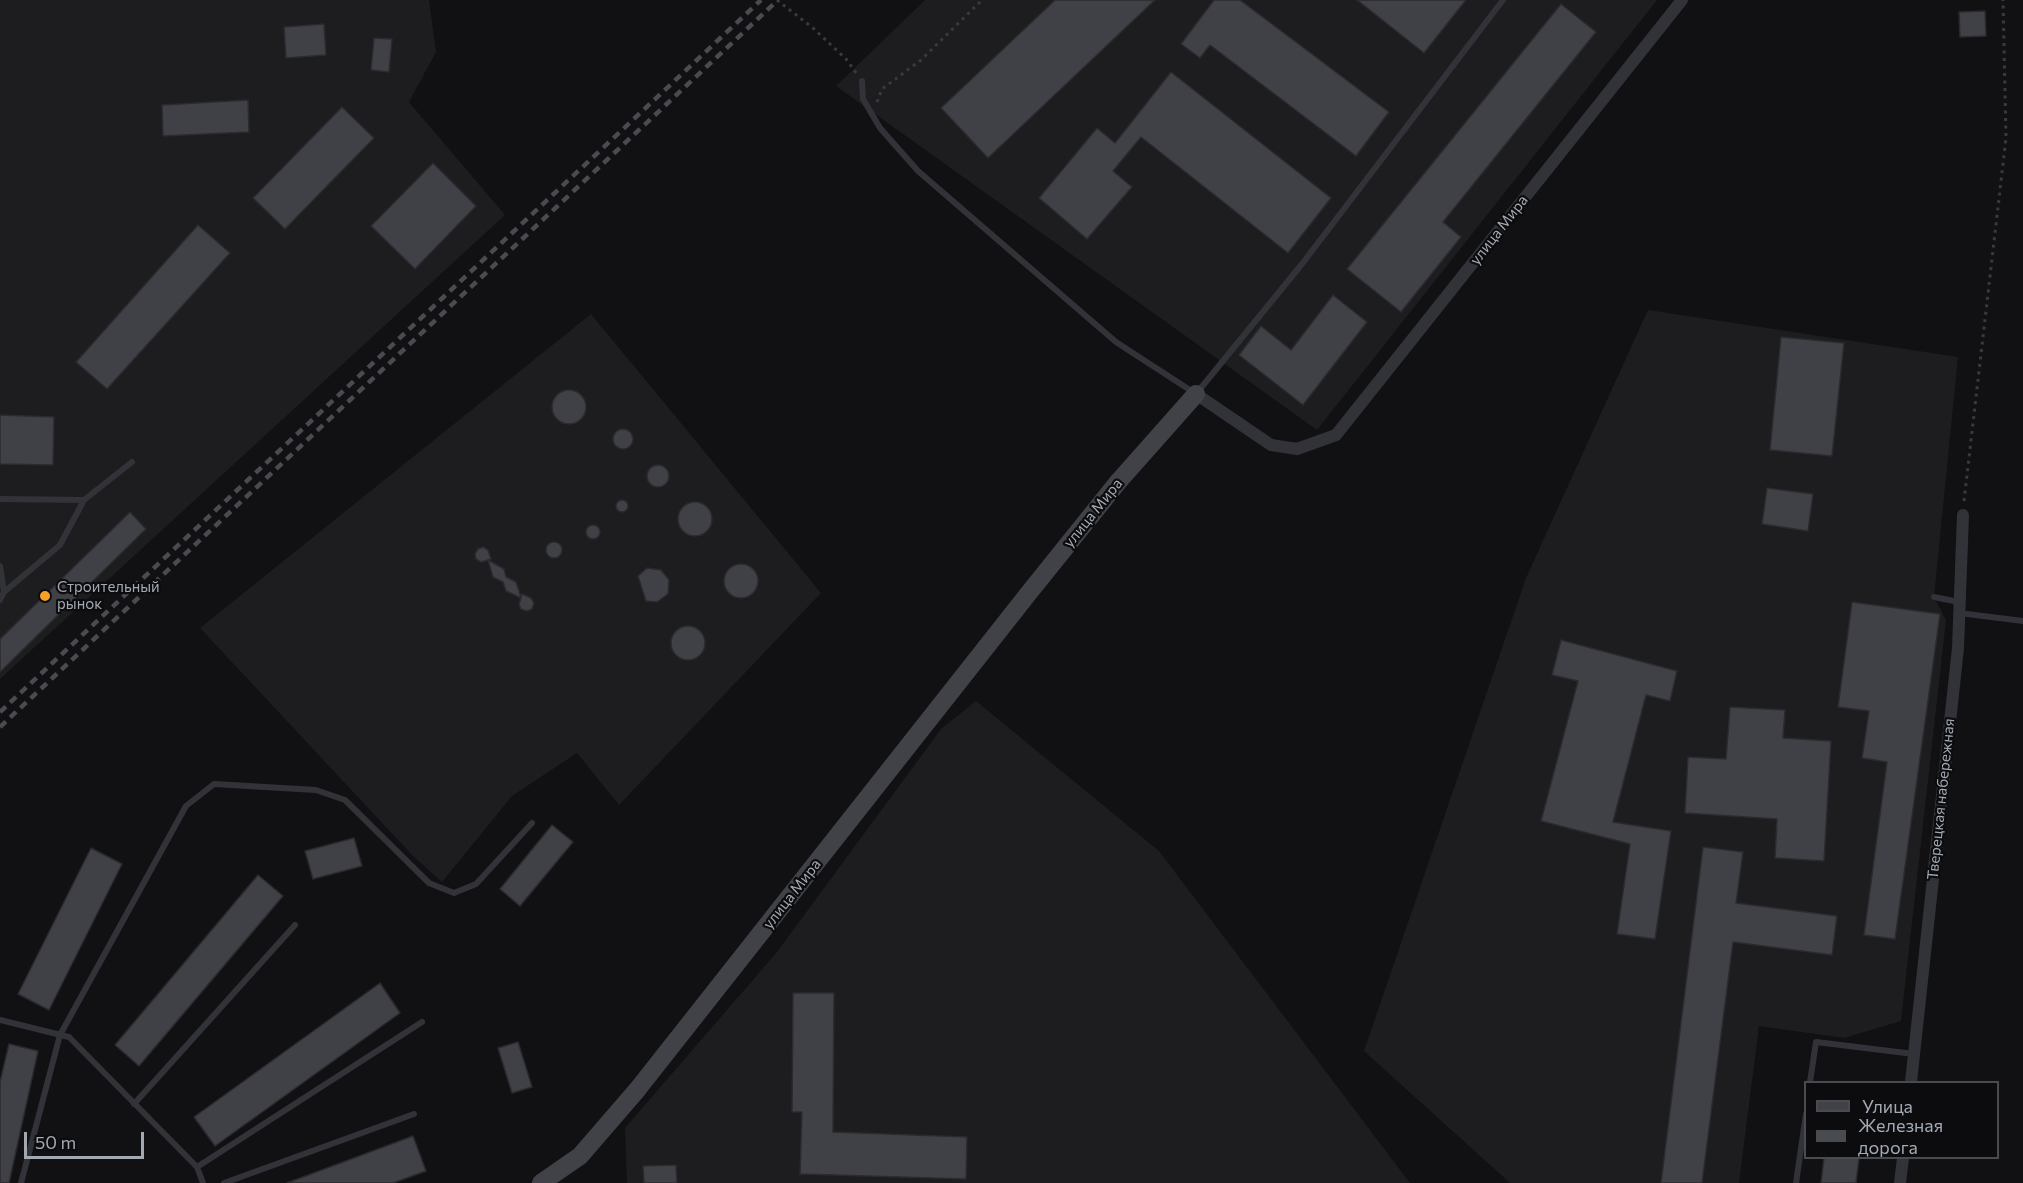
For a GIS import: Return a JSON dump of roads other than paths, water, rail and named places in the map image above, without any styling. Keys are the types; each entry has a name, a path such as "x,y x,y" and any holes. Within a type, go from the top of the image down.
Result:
{"street":[{"name":"улица Мира","path":"542,1183 580,1156 637,1090 1028,594 1118,482 1196,394 1271,445 1298,448 1336,435 1682,0"},
{"name":"Тверецкая набережная","path":"1911,1081 1958,648 1963,515"},
{"path":"1900,1183 1903,1159"}],"lane":[{"path":"862,81 863,99 880,128 918,171 1116,342 1196,394 1302,264 1503,0"},
{"path":"0,600 4,592 60,545 84,500 132,462"},
{"path":"0,500 84,500"},
{"path":"0,566 4,592"},
{"path":"1934,597 1959,608 2023,621"},
{"path":"21,1183 60,1035 186,806 214,784 316,790 345,800 429,883 454,893 476,884 532,823"},
{"path":"134,1104 295,925"},
{"path":"0,1020 69,1037 197,1167 203,1183"},
{"path":"197,1167 422,1022"},
{"path":"1810,1081 1815,1042 1914,1054"},
{"path":"224,1183 414,1114"},
{"path":"1796,1183 1804,1128"}],"railway":[{"path":"0,712 761,0"},
{"path":"0,727 778,0"}],"place":[{"name":"Строительный рынок","path":"45,596"}]}
